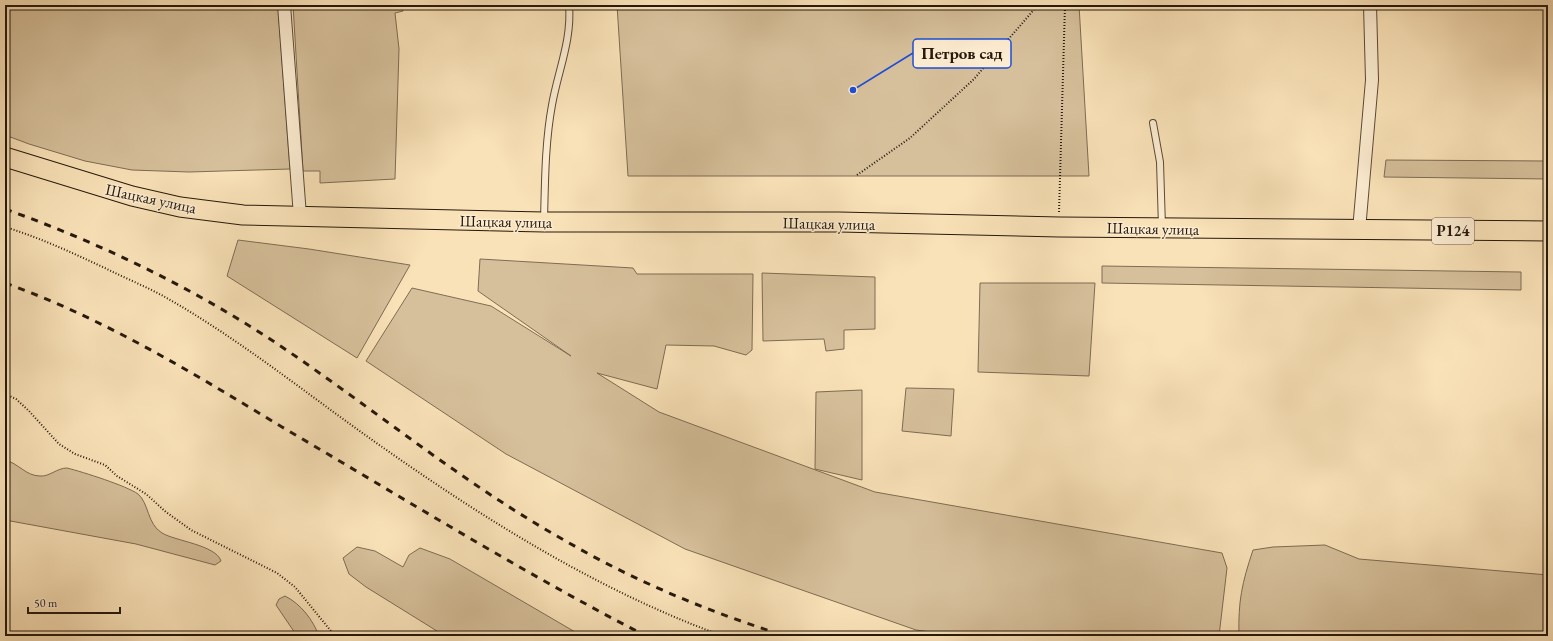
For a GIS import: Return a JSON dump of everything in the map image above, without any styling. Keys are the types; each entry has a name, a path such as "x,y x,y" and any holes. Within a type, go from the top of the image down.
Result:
{"main road":[{"name":"Шацкая улица","path":"5,157 126,194 180,207 243,215 544,222 839,222 1059,227 1358,230"},
{"name":"Р124","path":"1358,230 1548,231"}],"street":[{"path":"284,5 300,216"},
{"path":"1358,230 1372,80 1370,5"}],"lane":[{"path":"544,222 545,150 552,103 567,47 569,5"},
{"path":"1153,123 1160,162 1162,228"}],"path":[{"path":"857,175 910,138 974,79 1038,5"},
{"path":"1059,227 1065,5"},
{"path":"5,227 64,249 164,297 235,342 362,433 503,526 568,565 616,591 723,636"},
{"path":"5,394 16,399 29,411 59,444 75,454 105,465 117,476 146,494 166,512 190,530 277,573 295,587 335,636"}],"shaded area":[{"path":"5,5 278,5 290,169 189,172 132,170 85,161 5,135"},
{"path":"293,5 402,5 403,11 395,13 399,49 395,179 320,183 320,171 303,171"},
{"path":"617,5 1079,5 1089,176 628,176"},
{"path":"1386,160 1548,161 1548,179 1384,177"},
{"path":"238,240 309,249 410,265 357,358 227,276"},
{"path":"480,259 633,268 637,274 753,274 752,350 746,355 714,346 666,345 657,389 597,373 659,412 875,492 1222,553 1227,568 1219,636 959,636 916,630 685,549 506,454 366,361 412,288 491,306 571,356 478,291"},
{"path":"1102,266 1521,272 1521,290 1102,283"},
{"path":"762,273 875,277 875,329 844,330 844,349 826,351 824,339 763,341"},
{"path":"980,283 1095,283 1089,376 978,372"},
{"path":"906,388 954,389 951,436 902,431"},
{"path":"862,390 862,480 815,469 816,392"},
{"path":"5,460 30,474 43,476 63,468 67,468 125,487 142,498 153,524 162,533 204,547 212,551 221,561 215,565 136,544 5,520"},
{"path":"1325,545 1359,559 1548,575 1548,636 1239,636 1239,612 1242,592 1253,550 1273,547"},
{"path":"357,547 375,551 403,567 409,555 420,548 450,559 582,636 445,636 366,587 349,574 343,558"},
{"path":"285,596 296,603 306,613 319,636 297,636 276,605 279,599"}],"railway":[{"path":"5,209 73,235 107,250 204,299 267,337 304,362 487,493 590,555 645,582 700,606 786,636"},
{"path":"5,283 77,313 147,348 508,560 646,636"}],"place":[{"name":"Петров сад","path":"853,90"}]}
